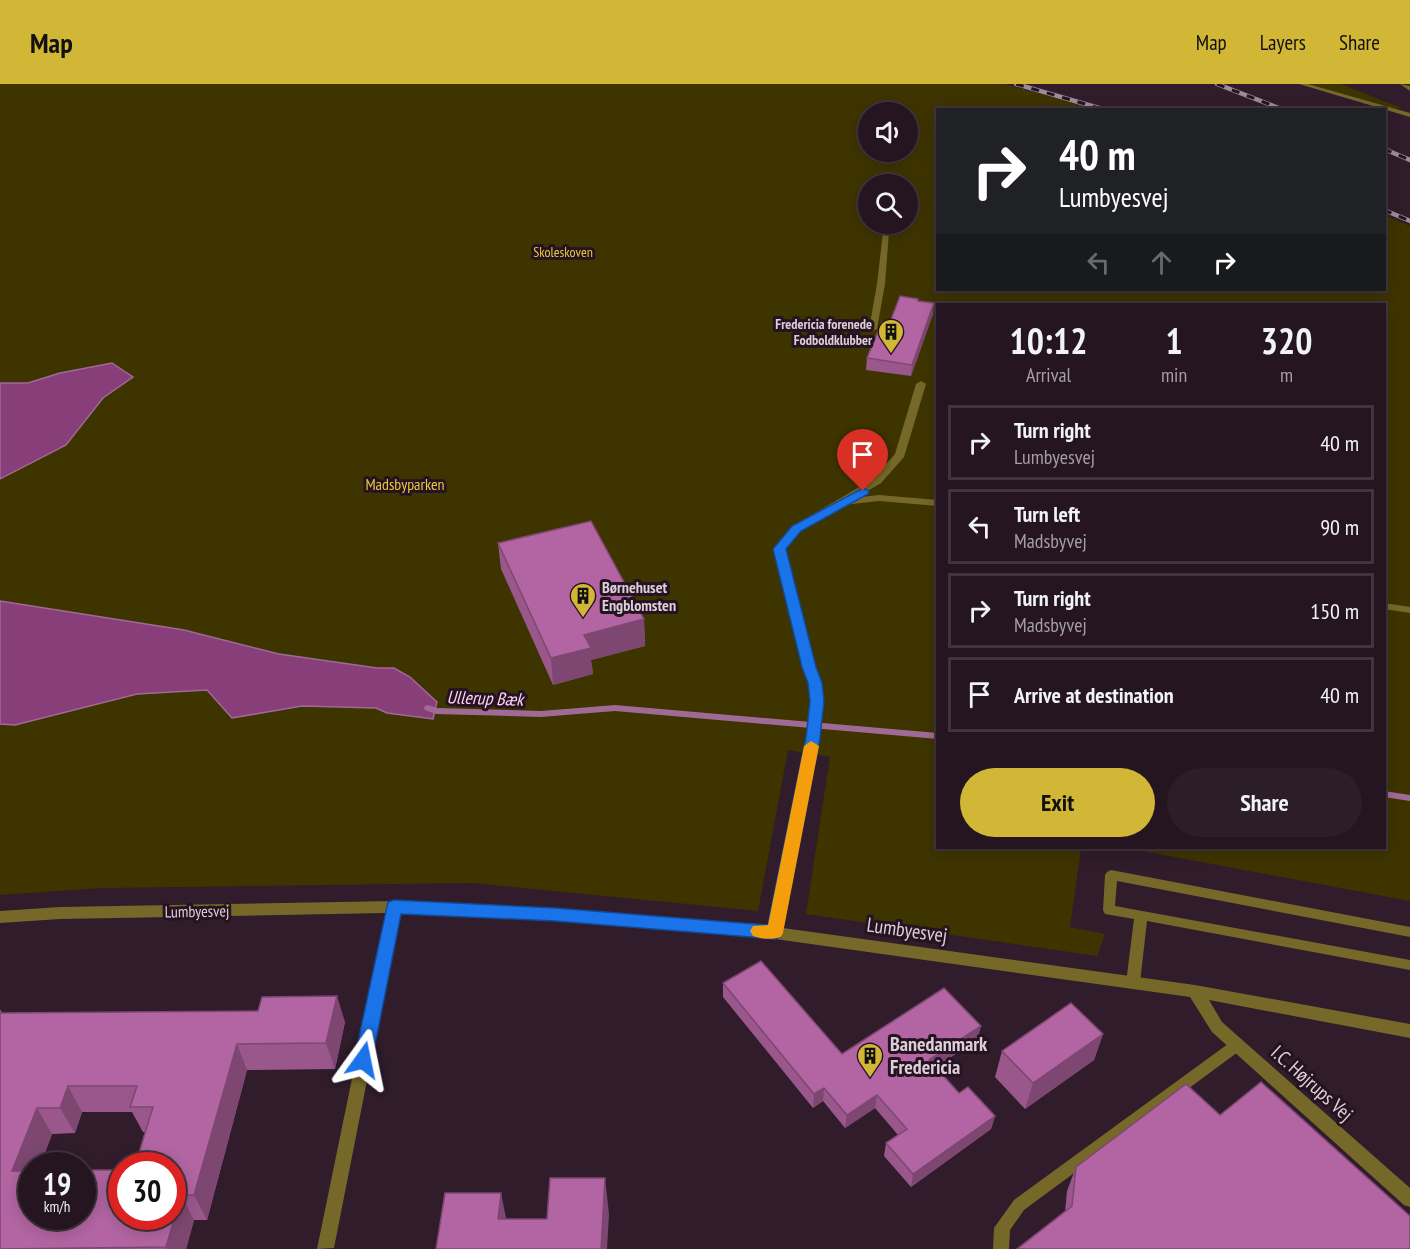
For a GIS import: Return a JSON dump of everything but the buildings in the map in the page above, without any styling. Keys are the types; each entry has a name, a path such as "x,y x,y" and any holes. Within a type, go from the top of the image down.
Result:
{"street":[{"path":"1403,84 1410,89"},
{"path":"775,933 813,738 817,701 815,683 779,549 797,528 877,481 900,455 921,384"},
{"path":"325,1248 394,907"},
{"name":"Lumbyesvej","path":"0,917 394,907 555,914 775,933 1195,991 1410,1031"},
{"name":"I.C. Højrups Vej","path":"1195,991 1217,1027 1410,1199"}],"lane":[{"path":"1302,84 1386,108"},
{"path":"1386,108 1410,115"},
{"path":"873,329 881,284 886,234"},
{"path":"843,502 879,498 936,503"},
{"path":"1386,606 1410,610"},
{"path":"1410,932 1111,875 1109,910 1410,965"},
{"path":"1133,983 1141,915"},
{"path":"1001,1249 1002,1228 1019,1205 1237,1045"}],"green space":[{"name":"Madsbyparken","path":"0,84 1005,84 1092,108 936,108 936,291 1386,291 1386,215 1410,226 1410,901 1132,849 1386,849 1386,303 936,303 936,849 1081,849 1070,927 1105,934 1097,956 806,914 830,757 788,750 758,911 471,883 103,888 0,895"},
{"path":"1308,84 1341,84 1402,108 1393,109"}],"shaded area":[{"path":"112,363 133,377 103,398 66,445 0,479 0,383 28,383 60,373"},
{"path":"0,601 184,630 279,654 377,668 394,668 410,677 437,702 433,719 387,713 376,708 302,706 232,718 207,690 137,694 15,725 0,724"}],"waterway":[{"name":"Ullerup Bæk","path":"428,708 436,711 541,714 615,708 936,736"},
{"name":"Ullerup Bæk","path":"1386,794 1410,798"}],"railway":[{"path":"1016,84 1099,108"},
{"path":"1217,84 1279,108"},
{"path":"1386,150 1410,160"},
{"path":"1386,211 1410,221"}],"slow traffic":[{"path":"758,931 775,933 811,746"}],"place":[{"name":"Fredericia forenede Fodboldklubber","path":"891,355"},
{"name":"Børnehuset Engblomsten","path":"583,619"},
{"name":"Banedanmark Fredericia","path":"870,1079"}],"route":[{"path":"363,1060 394,907 555,914 775,933 813,738 817,701 815,683 779,549 797,528 863,491"}],"park label":[{"name":"Skoleskoven","path":"563,252"}]}
